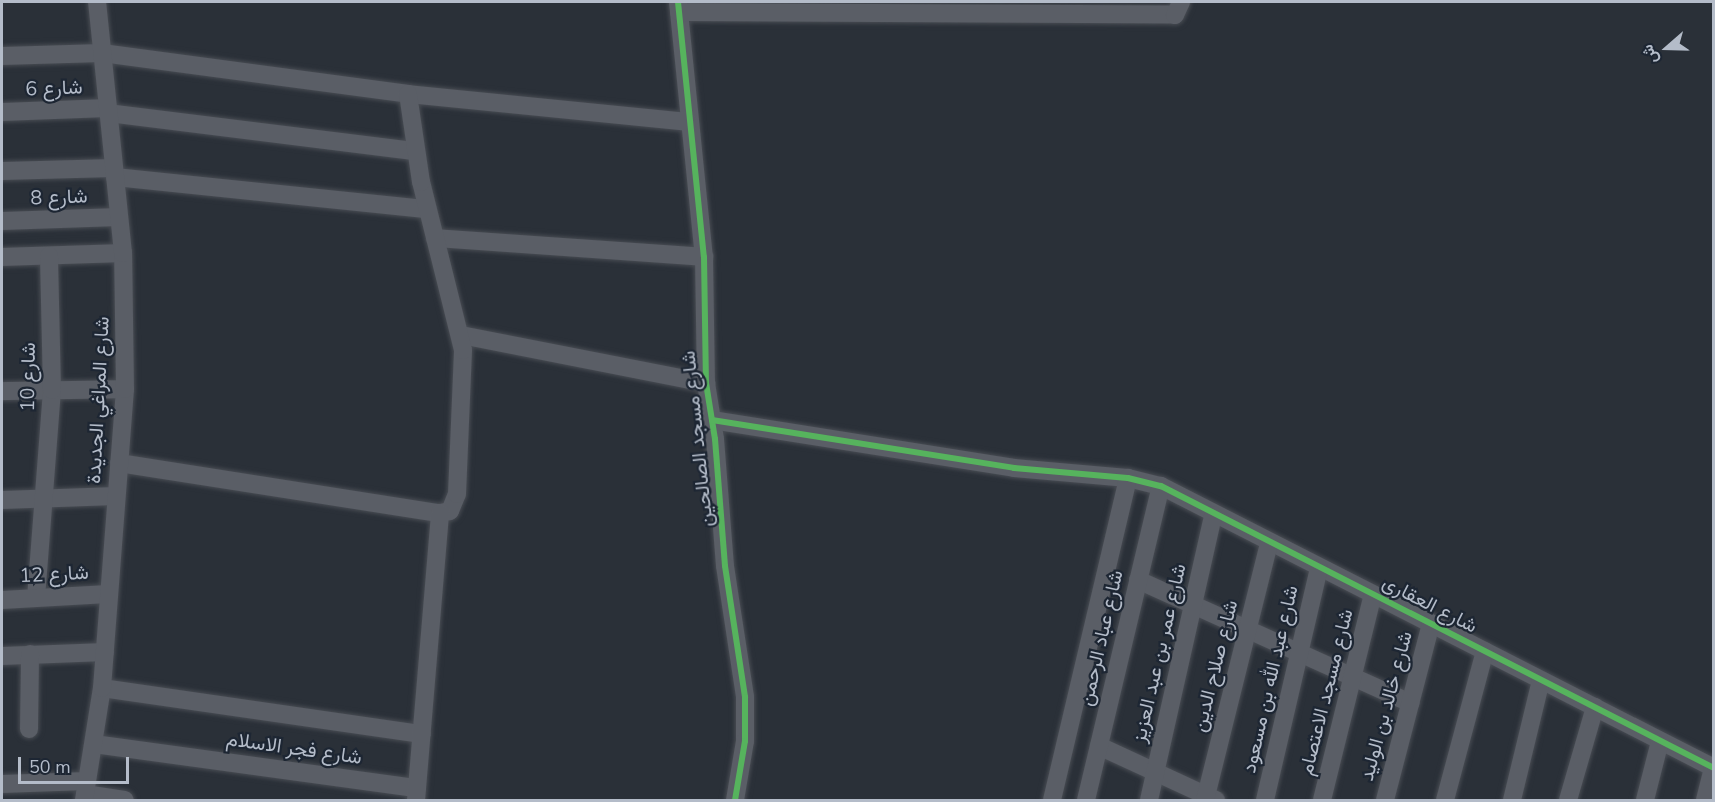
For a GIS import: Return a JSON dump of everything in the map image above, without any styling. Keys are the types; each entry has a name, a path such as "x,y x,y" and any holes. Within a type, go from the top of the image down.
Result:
{"street":[{"name":"شارع المراغي الجديدة","path":"85,792 102,688 125,389 123,254 97,2"},
{"path":"678,7 1026,9 1175,15 1181,2"},
{"name":"شارع مسجد الصالحين","path":"678,7 704,256 706,383 712,420 725,566 745,697 745,741 735,801"},
{"path":"2,56 102,53 408,94 689,122"},
{"path":"119,463 440,513 450,512 457,494 461,335 427,209 415,151 408,94"},
{"name":"شارع 6","path":"2,112 108,110 415,151"},
{"path":"2,171 114,172 427,209"},
{"name":"شارع 8","path":"2,221 119,217"},
{"path":"435,238 704,256"},
{"path":"2,257 123,254"},
{"name":"شارع 10","path":"36,598 52,390 48,256"},
{"path":"461,335 706,383"},
{"path":"2,385 2,391 125,389"},
{"name":"شارع العقارى","path":"712,420 1014,468 1128,478 1161,486 1213,515 1431,623 1713,768"},
{"path":"1052,801 1128,478"},
{"name":"شارع عباد الرحمن","path":"1086,801 1161,486"},
{"path":"2,500 116,496"},
{"path":"417,794 440,513"},
{"name":"شارع عمر بن عبد العزيز","path":"1149,801 1213,515"},
{"name":"شارع صلاح الدين","path":"1209,799 1269,543"},
{"name":"شارع عبد الله بن مسعود","path":"1264,801 1319,568"},
{"path":"1138,580 1410,703"},
{"name":"شارع 12","path":"2,600 108,594"},
{"name":"شارع مسجد الاعتصام","path":"1322,801 1373,594"},
{"name":"شارع خالد بن الوليد","path":"1385,801 1431,623"},
{"path":"1445,801 1485,651"},
{"path":"2,656 105,652"},
{"path":"30,654 30,729"},
{"path":"1512,801 1541,680"},
{"path":"102,688 422,734"},
{"path":"1568,801 1595,707"},
{"path":"1645,801 1660,741"},
{"name":"شارع فجر الاسلام","path":"94,744 417,794"},
{"path":"1099,746 1209,799"},
{"path":"1705,801 1713,768"},
{"path":"8,789 85,792 125,801"}],"cycle path":[{"path":"678,2 704,257 706,383 715,439 725,566 745,697 745,741 735,800"},
{"path":"712,420 1014,468 1128,478 1161,486 1714,768"}]}
